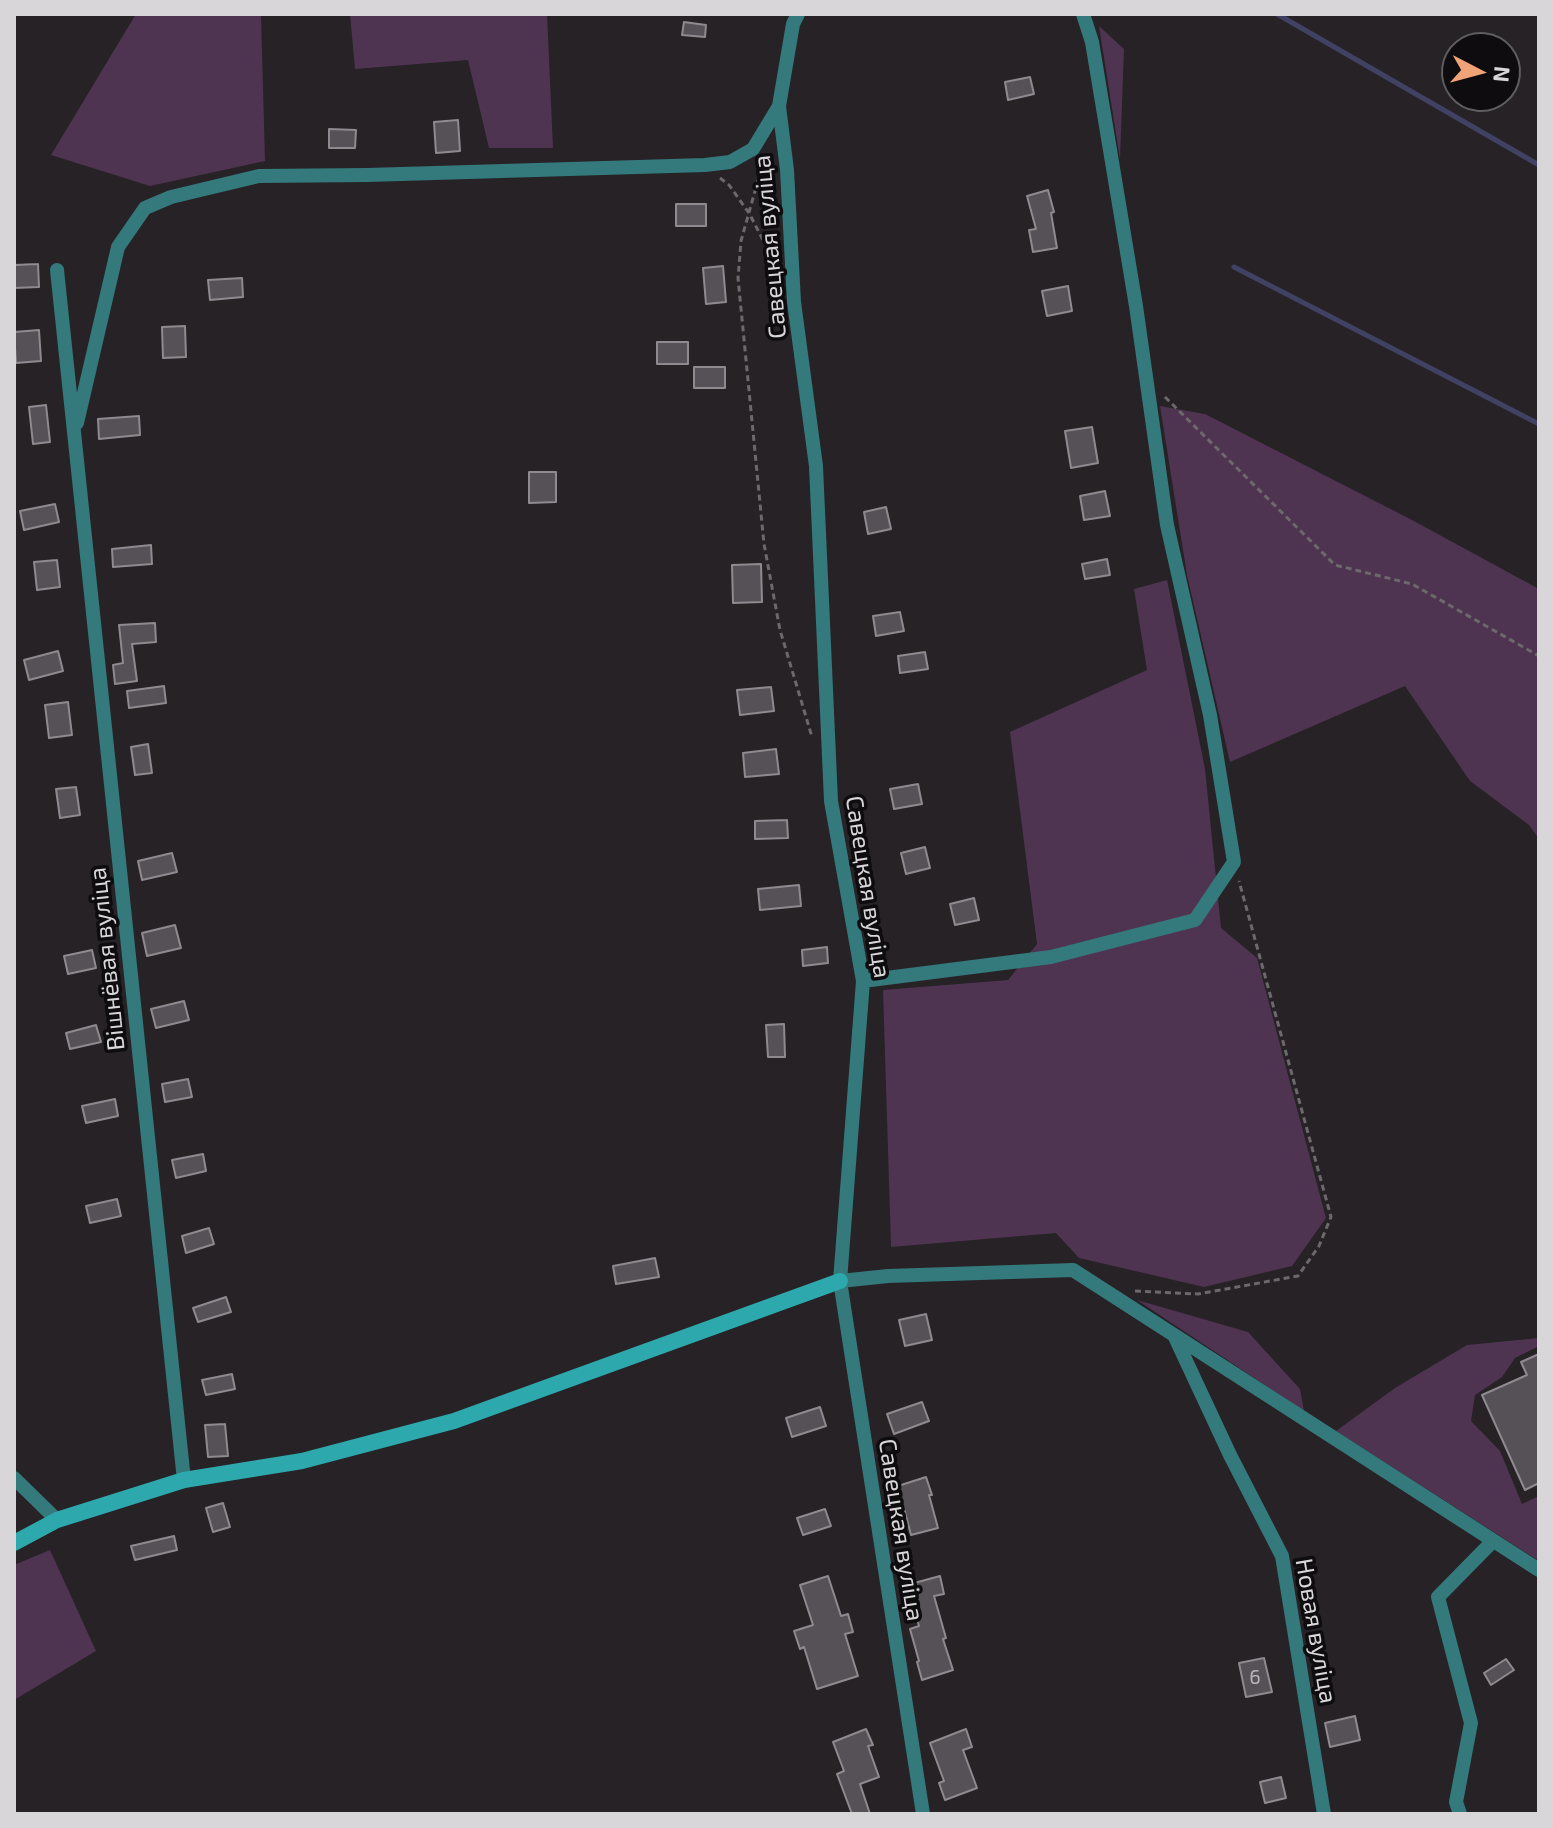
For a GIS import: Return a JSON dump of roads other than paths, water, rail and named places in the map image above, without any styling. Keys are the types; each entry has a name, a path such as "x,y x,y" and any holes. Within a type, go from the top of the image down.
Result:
{"street":[{"name":"Савецкая вуліца","path":"798,14 793,24 779,106 787,170 794,302 816,466 831,801 863,981 840,1281 923,1814"},
{"path":"863,981 1051,957 1195,920 1234,862 1210,715 1167,525 1092,42 1083,14"},
{"name":"Савецкая вуліца","path":"259,176 730,162 753,149 779,106"},
{"name":"Вішнёвая вуліца","path":"74,434 118,247 145,208 171,197 259,176"},
{"name":"Вішнёвая вуліца","path":"57,270 184,1480"},
{"path":"14,1543 57,1520 184,1480 302,1461 454,1421 840,1281 888,1276 1073,1270 1539,1570"},
{"name":"Новая вуліца","path":"1174,1335 1282,1556 1324,1814"},
{"path":"14,1478 57,1520"},
{"path":"1460,1814 1456,1802 1471,1723 1438,1597 1493,1541"}],"waterway":[{"path":"1277,14 1539,165"},
{"path":"1234,267 1539,424"}]}
